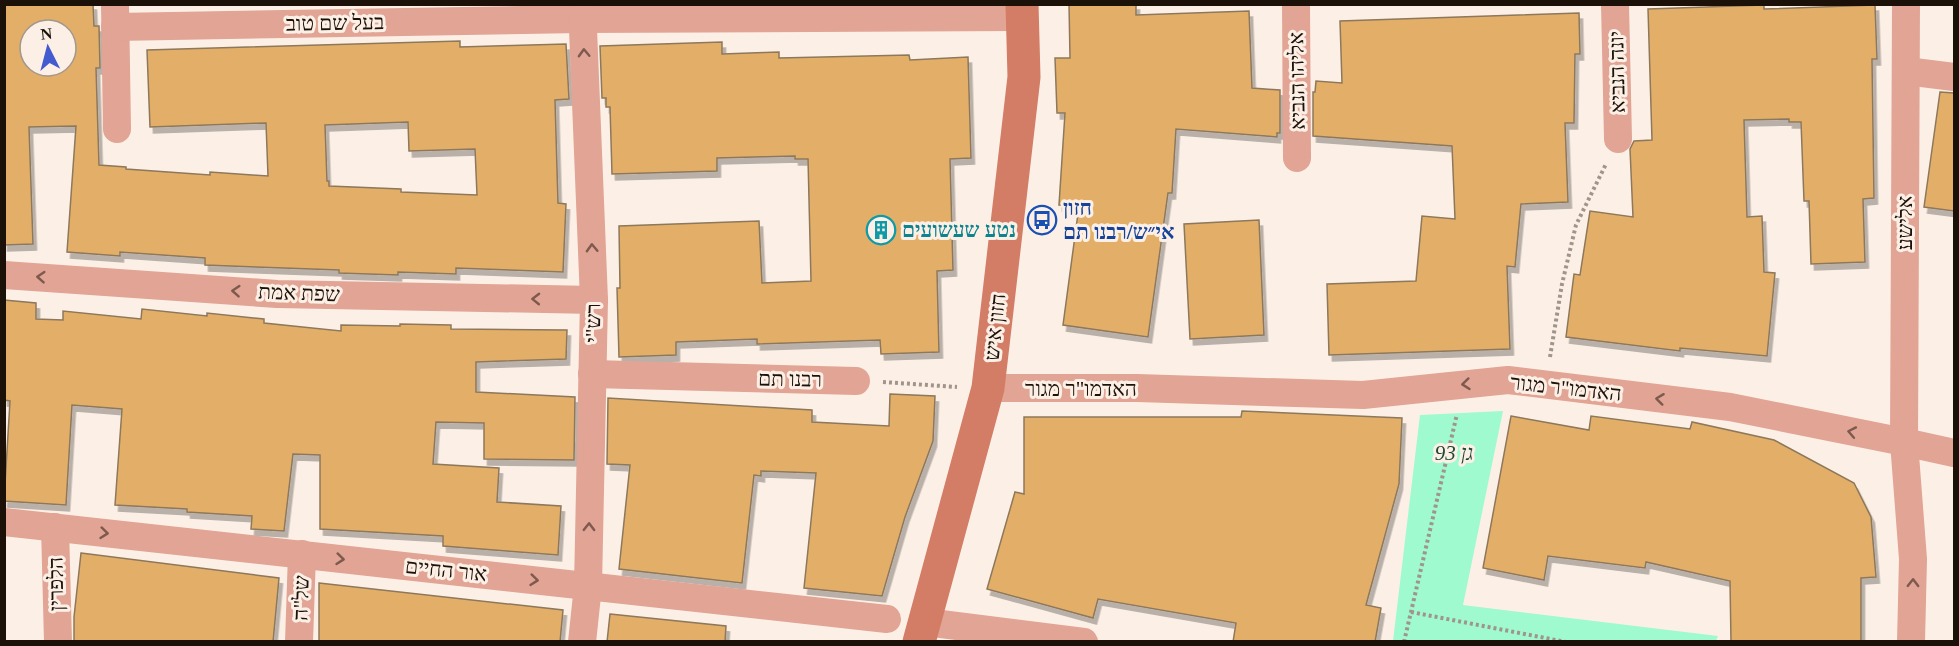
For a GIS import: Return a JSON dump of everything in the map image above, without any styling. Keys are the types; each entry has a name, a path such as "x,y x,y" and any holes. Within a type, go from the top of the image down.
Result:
{"street":[{"name":"אליהו הנביא","path":"1296,4 1297,158"},
{"name":"יונה הנביא","path":"1615,4 1618,139"},
{"name":"אלישע","path":"1905,442 1906,4"},
{"name":"בעל שם טוב","path":"117,129 115,16 1022,11"},
{"name":"חזון איש","path":"922,632 988,388 1024,77 1022,11"},
{"name":"רש\"י","path":"582,12 594,300 588,586 582,642"},
{"path":"1906,71 1954,77"},
{"name":"שפת אמת","path":"4,275 277,294 594,300"},
{"name":"רבנו תם","path":"592,374 856,381"},
{"name":"האדמו\"ר מגור","path":"988,388 1137,388 1363,395 1508,380 1730,407 1954,453"},
{"path":"1905,442 1913,559 1911,642"},
{"name":"אור החיים","path":"4,522 887,619"},
{"name":"הלפרין","path":"55,527 58,642"},
{"name":"של\"ה","path":"300,642 302,555"},
{"path":"922,632 1084,642"}],"path":[{"path":"1546,384 1562,285 1576,225 1618,139"},
{"path":"856,381 988,388"},
{"path":"1404,642 1464,384"},
{"path":"1411,612 1566,642"}],"green space":[{"name":"גן 93","path":"1503,411 1463,605 1718,636 1716,641 1393,641 1420,415"}],"building":[{"path":"4,4 93,4 94,26 99,26 100,68 96,68 99,165 210,175 210,172 268,176 266,123 150,127 147,50 460,41 460,47 566,44 569,99 555,100 558,203 566,204 563,272 456,268 456,274 339,273 339,270 205,265 205,258 120,252 120,256 67,252 76,126 29,127 33,244 4,245","holes":["408,122 409,151 475,149 477,195 329,186 325,125"]},
{"path":"1069,4 1136,4 1136,15 1249,11 1252,88 1280,90 1280,133 1277,133 1277,137 1176,129 1172,193 1168,193 1148,337 1063,325 1079,206 1059,205 1065,113 1057,113 1055,58 1070,58"},
{"path":"1764,5 1764,9 1875,5 1877,59 1872,59 1874,198 1863,199 1865,262 1811,264 1809,201 1804,201 1801,122 1789,122 1789,119 1744,120 1747,217 1762,216 1764,272 1775,273 1767,356 1680,348 1680,351 1566,337 1574,274 1580,275 1590,211 1633,217 1630,149 1634,141 1652,140 1648,9"},
{"path":"1579,13 1580,54 1575,54 1574,123 1565,123 1568,202 1521,204 1515,267 1507,266 1510,349 1329,355 1327,284 1416,281 1422,216 1455,219 1452,146 1313,136 1313,92 1315,92 1316,81 1342,83 1340,21"},
{"path":"722,42 722,54 779,52 779,58 909,55 910,60 968,57 971,158 950,159 953,270 937,271 939,352 881,354 880,340 757,344 757,339 676,342 676,355 619,357 617,288 620,288 619,226 759,221 762,283 811,281 808,159 795,159 795,156 717,158 717,171 612,174 610,107 606,107 606,98 602,98 600,46"},
{"path":"1940,92 1954,93 1954,211 1924,207"},
{"path":"1259,220 1264,335 1190,339 1184,224"},
{"path":"4,300 36,303 36,319 63,320 63,311 141,319 142,309 264,319 264,323 341,331 341,325 400,326 400,324 451,325 451,329 567,330 566,359 476,362 476,392 575,397 574,460 484,459 484,423 436,422 433,464 499,468 497,502 561,506 558,555 443,546 443,536 320,529 320,455 293,454 284,531 251,529 252,516 115,505 122,409 72,405 66,505 4,501 10,401 4,400"},
{"path":"890,394 935,396 933,441 905,517 882,596 804,588 816,473 761,471 761,476 754,475 742,583 619,569 630,465 607,464 608,398 812,410 812,422 889,426"},
{"path":"1242,411 1402,418 1399,484 1366,605 1381,608 1375,642 1233,642 1236,623 1098,599 1093,618 987,589 1015,492 1024,494 1024,417 1241,417"},
{"path":"1511,416 1589,430 1591,416 1690,429 1692,422 1774,440 1854,483 1871,517 1876,577 1861,578 1861,642 1731,642 1730,581 1646,562 1645,568 1548,556 1544,580 1483,568"},
{"path":"81,553 279,578 273,642 74,642 74,617"},
{"path":"319,583 563,610 560,642 319,642"},
{"path":"610,614 726,626 725,642 607,642"}],"place":[{"name":"חזון אי״ש/רבנו תם","path":"1042,220"},
{"name":"נטע שעשועים","path":"881,230"}]}
